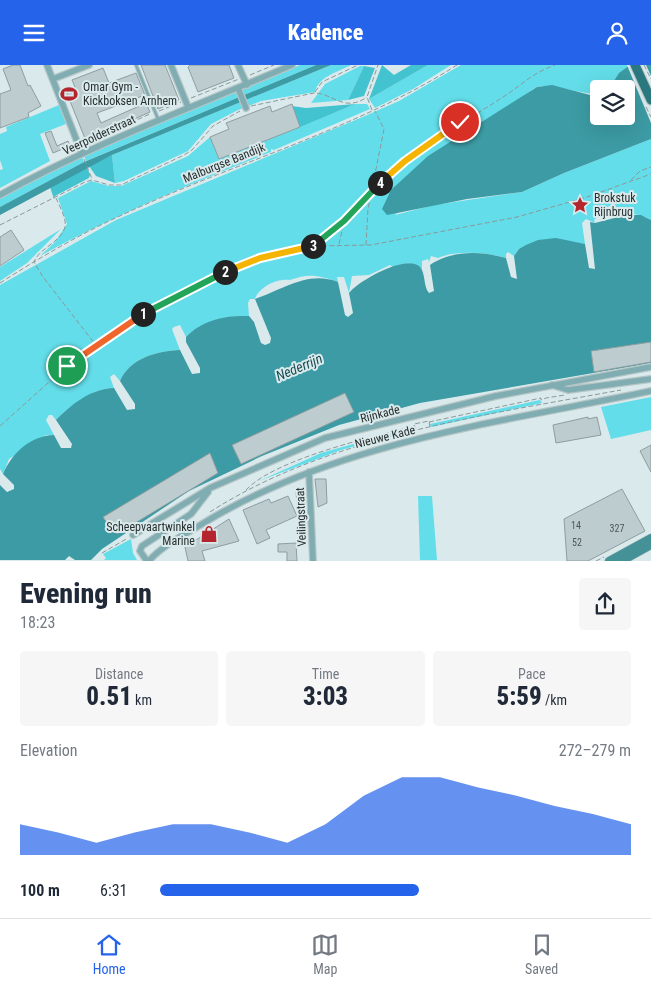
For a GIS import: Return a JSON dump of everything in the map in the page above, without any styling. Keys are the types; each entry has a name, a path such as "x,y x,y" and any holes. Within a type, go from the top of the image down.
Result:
{"main road":[{"path":"635,65 651,100"},
{"path":"621,559 651,538"},
{"path":"609,561 621,559 651,545"}],"street":[{"path":"47,65 83,156"},
{"path":"53,79 89,65"},
{"path":"171,65 188,107"},
{"path":"238,65 247,85"},
{"name":"Veerpolderstraat","path":"0,195 158,119 238,90 292,65"},
{"path":"238,90 245,107"},
{"name":"Rijnkade","path":"132,535 210,488 325,438 550,384 651,367"},
{"name":"Nieuwe Kade","path":"210,488 191,514 142,546 140,551 148,561 231,506 309,472 388,445 650,391 648,379 568,391 550,384"},
{"name":"Veilingstraat","path":"309,472 313,561"}],"lane":[{"path":"136,65 158,119"}],"path":[{"path":"79,146 155,112 274,65"},
{"path":"314,93 322,83 358,65"},
{"path":"0,225 92,180 117,186 187,153 213,126 245,107 314,93 324,94 339,103 362,101 367,97 378,65"},
{"name":"Malburgse Bandijk","path":"0,283 34,261 122,215 374,110 457,65"},
{"path":"314,246 324,235 344,221 371,192 405,161 441,135 501,99 531,75 555,65"},
{"path":"644,65 651,79"},
{"path":"366,245 368,209 384,129 367,97"},
{"path":"83,156 92,180"},
{"path":"629,182 640,171 651,167"},
{"path":"0,426 67,366 95,345 160,304 226,271 260,258 314,246 366,245 535,213 651,173"},
{"path":"56,198 66,221 64,228 56,240 36,257 34,261 42,277 95,345"},
{"path":"338,245 344,221"},
{"path":"543,400 544,404 621,390"},
{"path":"577,394 578,398"},
{"name":"Nieuwe Kade","path":"245,491 266,476 320,453 429,421 541,398 543,400 546,397 571,395"},
{"path":"429,422 431,428"},
{"path":"414,426 416,431"},
{"path":"102,553 132,535"}],"shaded area":[{"path":"300,65 316,65 86,161 84,156 120,138"},
{"path":"331,65 351,65 325,78 320,82 315,92 261,101 238,110 211,124 188,151 124,181 115,183 112,155"},
{"path":"382,65 394,75 411,65 428,65 369,99"},
{"path":"428,65 451,65 413,89 375,108 369,99"},
{"path":"461,65 630,65 619,74 616,80 590,80 590,93 551,86 533,89 395,215 434,205 522,192 564,173 651,139 651,220 625,212 614,204 599,211 602,214 594,220 595,223 586,219 582,223 585,244 572,242 519,249 514,256 508,252 506,258 489,254 471,253 445,255 438,258 431,256 429,262 428,259 422,261 422,269 409,263 393,267 390,265 369,275 352,276 349,293 344,277 337,277 338,282 319,276 308,276 274,282 264,287 255,299 250,299 248,303 249,316 215,320 199,327 186,337 180,325 174,327 172,329 180,350 162,352 145,357 130,367 120,381 114,374 110,377 114,388 98,391 82,399 56,420 52,415 49,415 46,420 54,435 46,435 9,459 3,474 0,469 0,285 116,220 399,101"},
{"path":"360,66 364,66 348,100 311,103 325,84"},
{"path":"364,66 375,68 364,96 348,100"},
{"path":"355,104 367,104 370,109 274,150 271,149 271,152 154,200 40,256 55,242 67,224 58,198 91,181 109,186 121,186 188,156 210,137 219,159"},
{"path":"355,104 300,127 292,106 306,108"},
{"path":"59,105 66,124 40,134 50,161 0,188 0,170 3,169 0,160 0,134 7,131 6,127"},
{"path":"112,155 115,183 96,176 89,166"},
{"path":"82,157 84,162 0,207 0,198"},
{"path":"87,167 90,175 89,178 55,196 54,199 50,187"},
{"path":"61,229 27,263 0,281 0,267"},
{"path":"651,397 651,430 611,439 601,407"},
{"path":"540,400 542,403 431,427 430,424"},
{"path":"414,427 414,430 341,450 259,481 321,453"},
{"path":"418,496 432,496 437,560 420,560"},
{"path":"131,539 133,553 137,560 104,560 106,558 103,554"}],"water":[{"path":"316,65 331,65 112,155 0,215 0,207 84,162"},
{"path":"630,65 651,65 651,139 564,173 522,192 467,199 387,215 382,209 391,190 428,156 537,87 552,85 590,95 590,125 635,125 635,80 615,80 619,73"},
{"name":"Nederrijn","path":"626,215 641,215 651,220 651,363 420,403 339,425 262,456 189,491 102,549 91,560 75,560 69,556 65,560 0,560 0,485 7,492 14,489 14,485 3,474 11,459 30,442 45,436 54,435 61,448 71,448 72,444 56,420 68,408 89,394 114,388 127,410 135,409 135,404 120,381 130,367 145,357 162,352 180,350 192,374 200,373 200,368 186,342 186,337 199,326 232,316 249,316 254,322 261,343 265,345 270,343 271,338 255,299 295,283 316,278 338,282 345,315 348,317 353,313 349,293 362,282 383,270 405,263 420,267 429,293 434,291 430,265 457,254 477,253 506,258 511,277 517,279 514,256 519,249 538,240 556,238 585,244 589,268 595,269 590,222 595,223"}],"pier":[{"path":"627,65 646,65 651,76 651,123 635,84 635,80 633,80"}],"building":[{"path":"13,65 20,65 28,86 30,85 41,106 28,113 29,117 0,128 0,94 11,90 3,69"},
{"path":"141,65 165,65 179,100 158,109"},
{"path":"190,65 229,65 234,78 198,92 188,67"},
{"path":"103,68 109,83 136,73 145,95 97,113 101,123 146,103 150,112 86,141 66,91 75,87 72,80"},
{"path":"292,104 300,127 219,159 210,137 229,129 226,123 270,106 272,112"},
{"path":"51,131 57,146 68,141 70,146 53,153 45,133"},
{"path":"11,230 24,250 0,266 0,237"},
{"path":"651,342 651,362 594,372 591,351"},
{"path":"345,393 354,412 241,464 232,445"},
{"path":"588,417 588,419 597,417 601,435 556,443 553,425"},
{"path":"651,445 651,472 640,451"},
{"path":"210,453 218,473 117,534 112,525 109,526 103,517"},
{"path":"315,479 326,479 327,503 318,507"},
{"path":"622,489 645,531 588,561 567,561 564,519"},
{"path":"303,491 304,514 298,515 296,492"},
{"path":"288,496 297,516 266,530 270,538 257,544 243,510 269,499 271,503"},
{"path":"229,519 239,541 202,551 205,561 188,561 185,547"},
{"path":"296,543 297,561 287,561 287,552 278,552 278,544"}],"place":[{"name":"Omar Gym - Kickboksen Arnhem","path":"69,94"},
{"name":"Brokstuk Rijnbrug","path":"580,205"},
{"name":"Scheepvaartwinkel Marine","path":"209,534"}],"route":[{"path":"67,366 95,345 176,295 243,264 279,253 314,246 324,235 344,221 371,192 405,161 460,122"}]}
